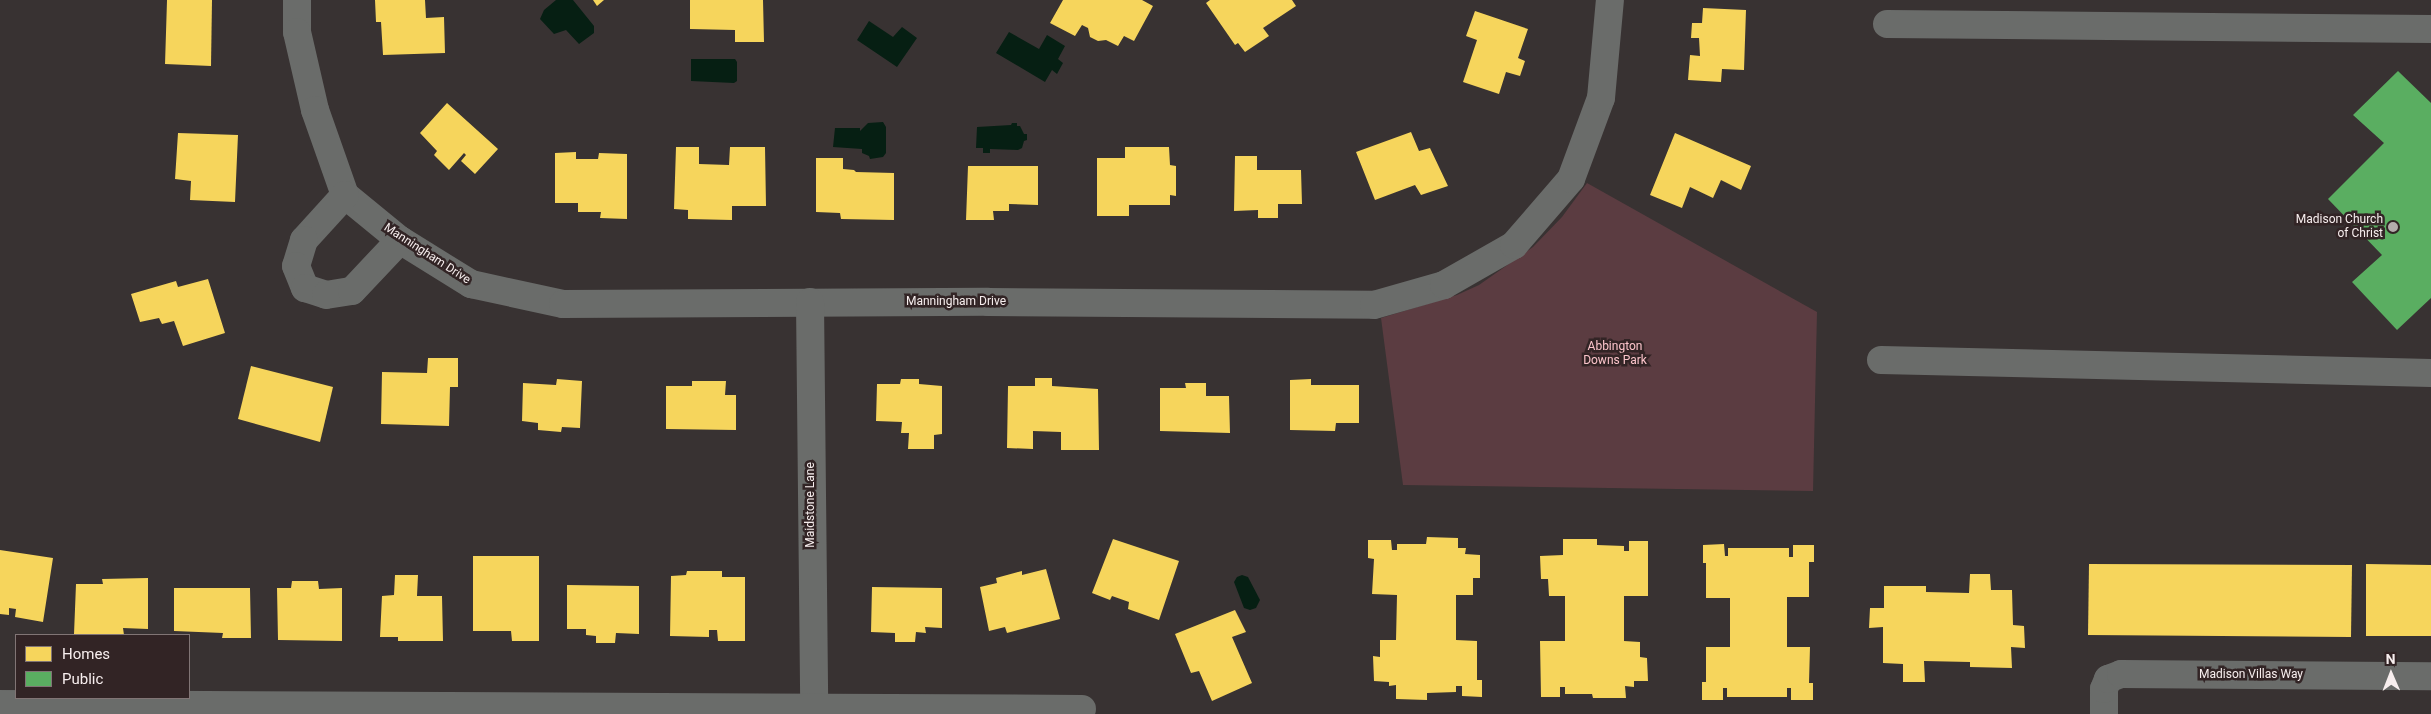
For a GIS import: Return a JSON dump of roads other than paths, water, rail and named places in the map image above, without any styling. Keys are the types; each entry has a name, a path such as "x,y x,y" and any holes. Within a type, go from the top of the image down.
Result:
{"street":[{"path":"297,0 297,32 315,110 345,195 304,240 296,266 305,288 326,296 352,291 400,240"},
{"name":"Manningham Drive","path":"345,195 400,240 471,284 563,304 810,302 1374,305 1444,285 1514,245 1571,180 1601,98 1610,0"},
{"path":"1887,24 2431,29"},
{"name":"Maidstone Lane","path":"810,302 814,709"},
{"path":"1881,360 2431,373"},
{"name":"Madison Villas Way","path":"2104,714 2104,689 2108,679 2120,674 2431,676"},
{"path":"0,704 1082,709"}],"place":[{"name":"Madison Church of Christ","path":"2393,227"}],"park label":[{"name":"Abbington Downs Park","path":"1615,354"}]}
